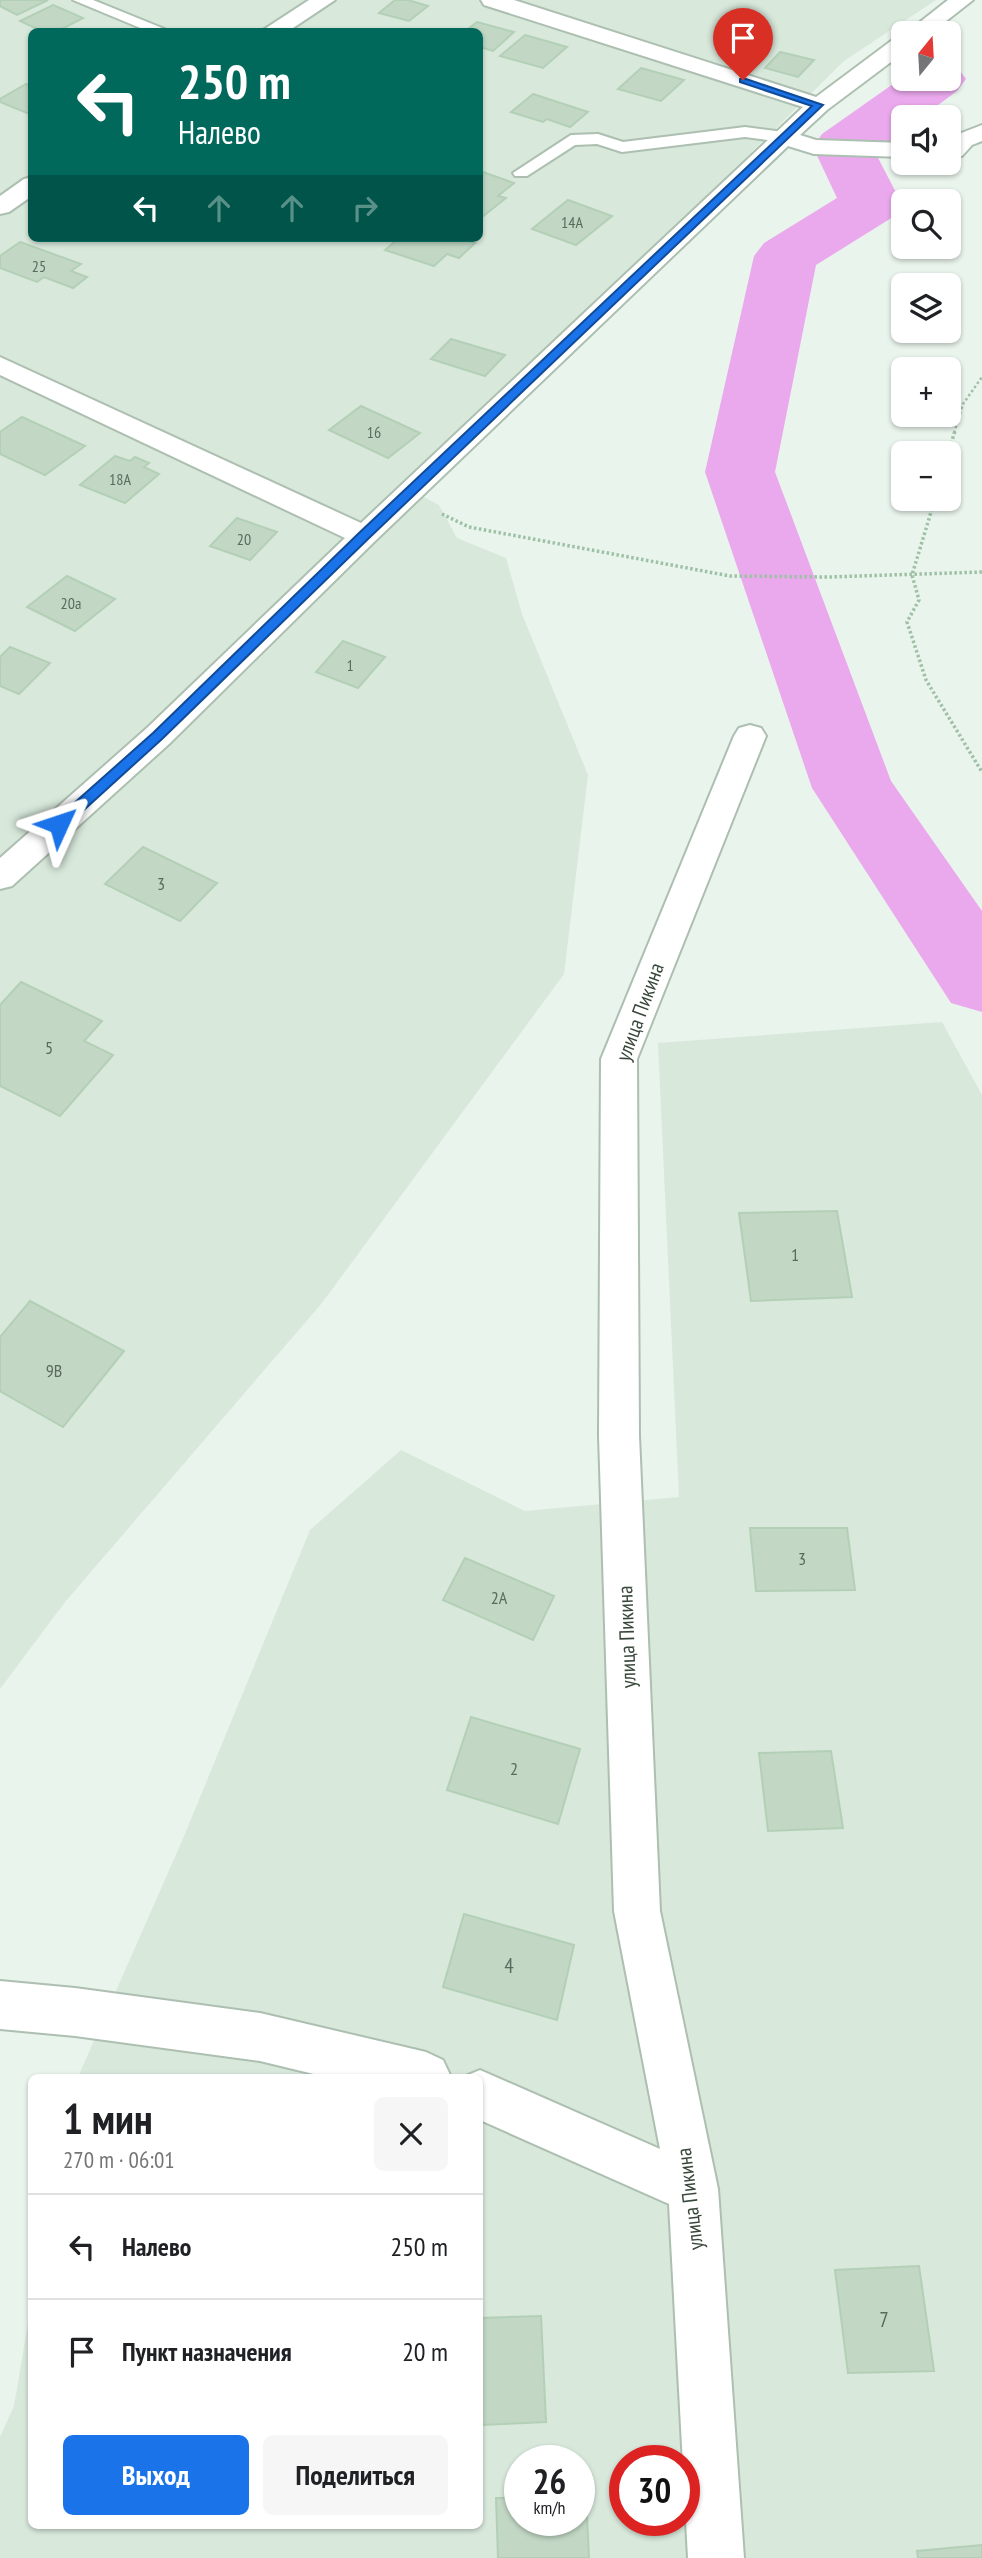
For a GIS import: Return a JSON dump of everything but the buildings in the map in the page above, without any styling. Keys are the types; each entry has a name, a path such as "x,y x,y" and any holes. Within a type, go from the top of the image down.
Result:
{"street":[{"path":"278,28 324,0"},
{"path":"492,0 819,105"},
{"path":"933,21 962,0"},
{"path":"0,877 158,736 363,536 784,137 819,105 891,52"},
{"path":"961,143 982,132"},
{"path":"784,137 814,147 891,149"},
{"path":"961,153 982,158"},
{"path":"0,207 28,187"},
{"path":"0,365 363,536"},
{"name":"улица Пикина","path":"716,2558 693,2189 637,1911 619,1436 619,1059 750,736"},
{"path":"0,2005 75,2012 260,2038 413,2074"},
{"path":"483,2096 693,2189"}],"lane":[{"path":"80,0 155,28"},
{"path":"521,173 571,140 598,139 622,147 745,132 784,137"}],"path":[{"path":"952,441 963,404 982,377"},
{"path":"407,496 469,527 730,576 830,577 982,572"},
{"path":"931,511 912,575 919,600 907,622 926,680 982,772"}],"shaded area":[{"path":"0,0 936,0 904,21 891,21 891,30 844,61 410,490 439,505 457,538 506,558 522,614 588,775 564,974 322,1303 65,1602 0,1689"},
{"path":"942,1022 982,1095 982,2558 0,2558 0,2437 14,2406 28,2324 28,2529 483,2529 483,2074 79,2074 182,1841 310,1530 401,1450 525,1511 679,1497 658,1043"}],"waterway":[{"path":"920,91 843,147 871,204 786,256 740,472 853,788 982,979"}],"route":[{"path":"59,824 158,736 363,536 819,105 743,80"}]}
